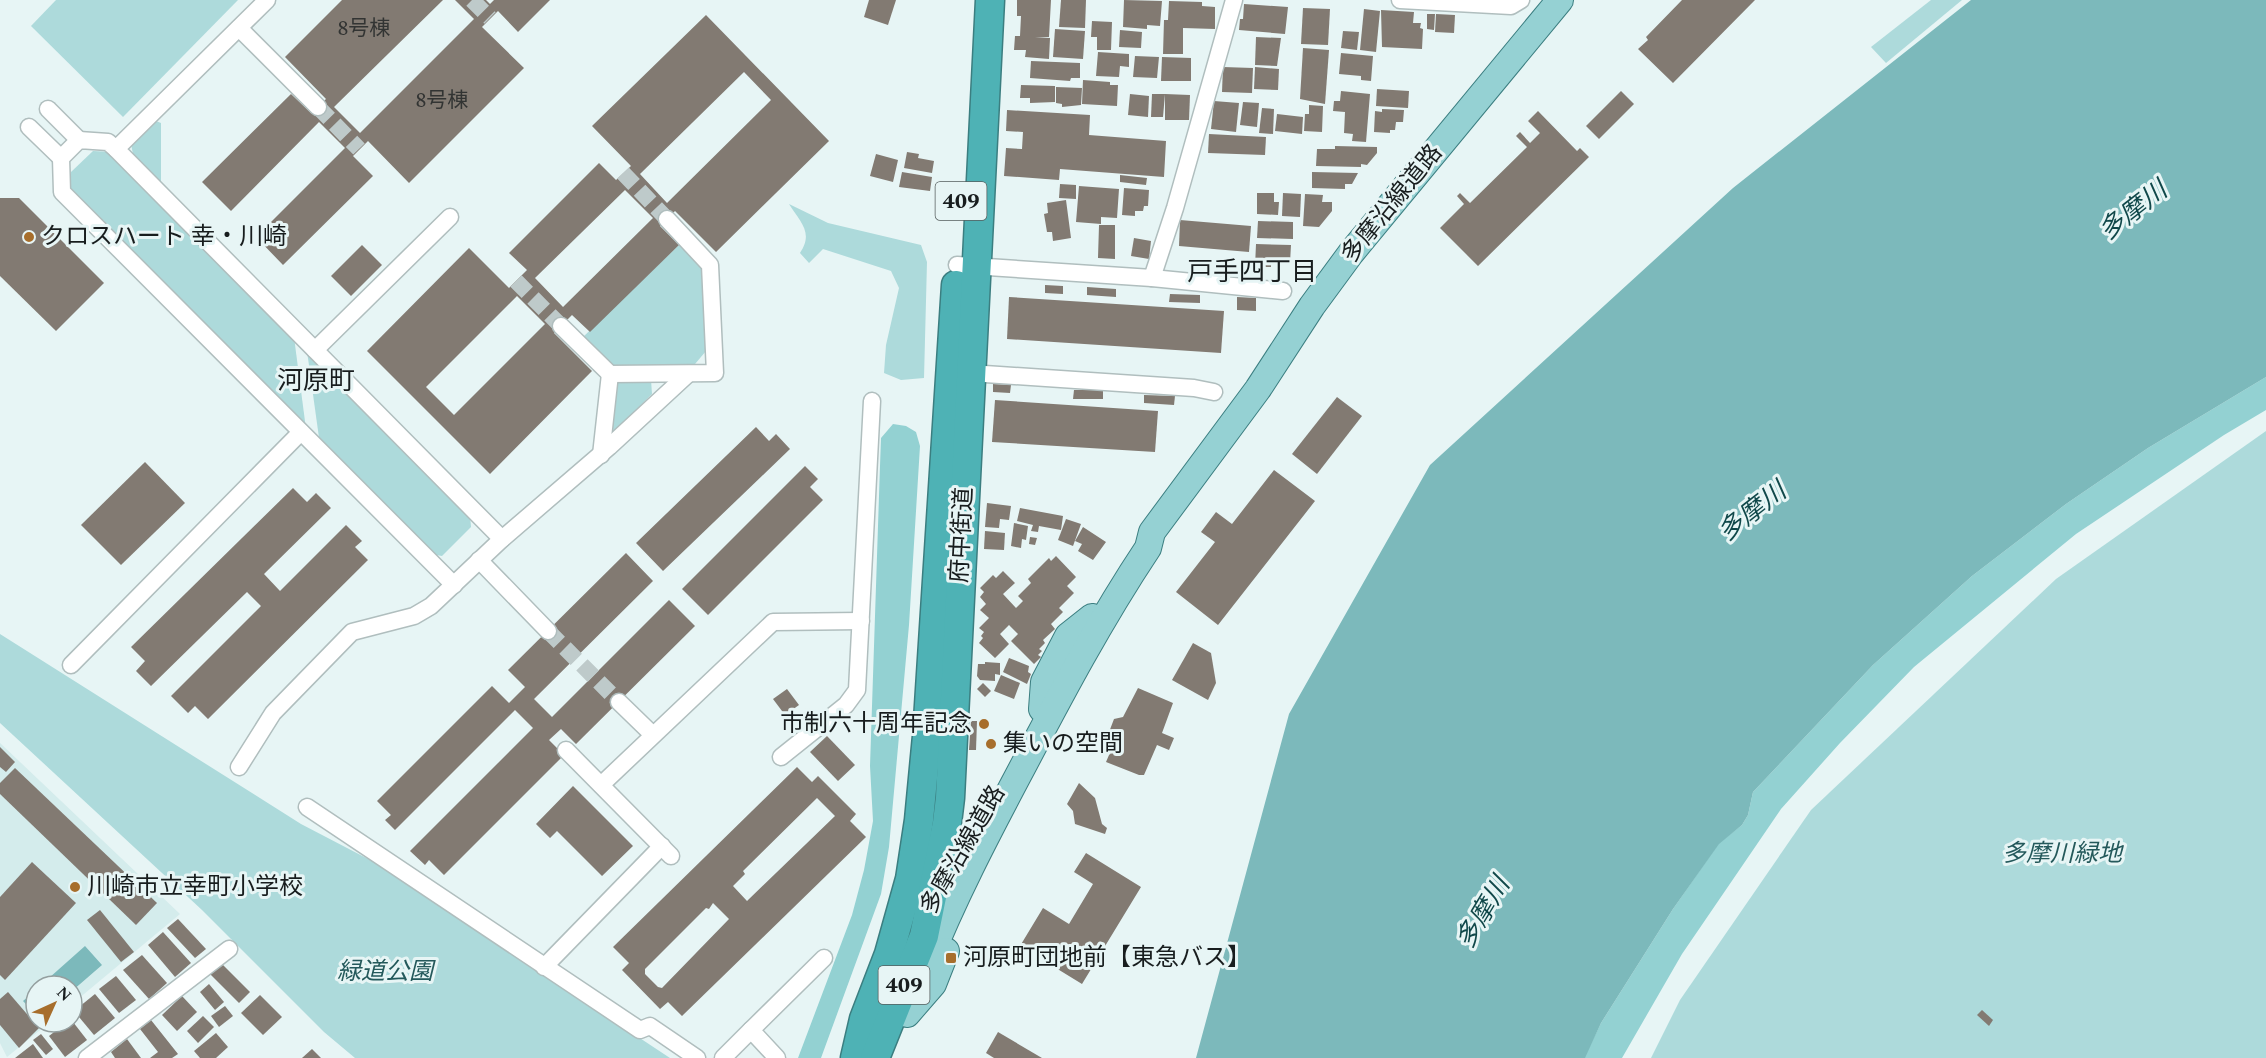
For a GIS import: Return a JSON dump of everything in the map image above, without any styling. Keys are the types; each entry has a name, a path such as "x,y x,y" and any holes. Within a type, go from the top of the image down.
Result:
{"highway":[{"name":"府中街道","path":"940,910 950,798 963,782 967,759 968,712 963,693 955,677 958,402 970,373 966,265 972,0"},
{"name":"府中街道","path":"866,1057 864,1019 890,954 910,879 919,820 958,402 966,265 990,0"},
{"name":"409","path":"866,1057 924,936 940,910"}],"main road":[{"name":"多摩沿線道路","path":"940,910 947,883 1042,709 1044,682 1068,636 1092,618 1136,542 1152,532 1258,388 1312,306 1351,253 1560,0"},
{"name":"多摩沿線道路","path":"940,910 1000,810 1082,652 1148,548 1152,532"},
{"path":"866,1057 895,1036 907,1014 933,984 952,937 940,910"}],"street":[{"path":"116,149 267,0"},
{"path":"1152,278 1175,208 1234,0"},
{"path":"1400,0 1511,6 1521,0"},
{"path":"238,28 318,107"},
{"path":"48,109 79,140 108,142 116,149 502,538"},
{"path":"29,127 61,158 62,192 454,585"},
{"path":"61,158 79,140"},
{"path":"315,350 450,217"},
{"path":"561,326 610,374 715,373 710,265 667,219"},
{"path":"966,265 1152,278 1283,291"},
{"path":"970,373 1194,388 1214,392"},
{"path":"601,455 610,374"},
{"path":"239,767 273,713 352,632 414,616 431,606 502,538 601,455 688,374"},
{"path":"781,757 846,705 858,690 872,401"},
{"path":"71,665 301,432"},
{"path":"479,560 548,631"},
{"path":"601,785 774,622 861,621"},
{"path":"619,702 653,735"},
{"path":"544,967 666,851 566,750"},
{"path":"307,807 640,1030 650,1026 697,1058"},
{"path":"87,1058 229,949"},
{"path":"723,1058 824,958"},
{"path":"751,1030 777,1058"}],"shaded area":[{"path":"2266,377 2266,410 2224,435 2076,534 1914,667 1840,743 1781,809 1682,954 1622,1058 1584,1058 1601,1023 1673,909 1719,843 1742,825 1748,815 1753,792 1873,665 1972,576 2066,504 2148,448"},
{"path":"893,424 906,426 916,432 920,446 909,625 889,847 881,894 821,1058 798,1058 852,915 864,870 873,821 870,766 881,438"},
{"name":"川崎市立幸町小学校","path":"0,743 180,914 84,994 84,974 24,974 24,1034 35,1034 7,1057 0,1043"}],"green space":[{"path":"56,0 238,0 123,117 31,26"},
{"path":"1931,0 1962,0 1886,63 1871,47"},
{"path":"156,121 161,123 161,182 133,154 131,144"},
{"path":"93,151 112,152 294,337 306,429 70,194 71,172"},
{"path":"789,204 828,223 921,245 927,262 924,378 901,380 884,373 886,345 899,288 891,271 823,249 809,263 800,253 806,239 804,227"},
{"path":"679,245 704,270 706,351 695,364 610,366 582,338"},
{"path":"307,351 470,515 471,527 442,556 430,554 320,445"},
{"path":"651,380 652,394 613,433 606,425 611,382"},
{"name":"多摩川緑地","path":"2266,431 2266,1058 1651,1058 1680,1000 1811,810 2056,579"},
{"name":"緑道公園","path":"0,634 301,824 372,861 670,1058 355,1058 324,1032 202,910 0,723"}],"water":[{"name":"多摩川","path":"1971,0 2266,0 2266,377 2148,448 2066,504 1972,576 1873,665 1753,792 1748,815 1742,825 1719,844 1673,909 1601,1023 1585,1058 1196,1058 1289,714 1430,465 1733,188"},
{"path":"85,946 102,965 84,981 84,974 54,974"}],"building":[{"path":"342,0 443,0 334,107 360,133 474,19 455,0 486,0 490,4 494,0 550,0 518,32 498,11 482,27 524,68 409,183 368,141 353,156 373,176 283,265 256,237 345,148 319,122 231,211 202,182 291,94 311,113 326,99 285,57"},
{"path":"869,0 896,0 888,25 864,17"},
{"path":"1017,0 1051,0 1049,37 1035,37 1050,38 1049,59 1025,57 1026,50 1014,50 1015,36 1020,36 1021,16 1017,16"},
{"path":"1061,0 1086,0 1085,28 1059,27"},
{"path":"1124,0 1162,1 1160,26 1147,25 1147,29 1123,27"},
{"path":"1682,0 1755,0 1673,83 1638,49 1648,40 1646,37"},
{"path":"1169,1 1202,2 1202,6 1215,7 1215,29 1183,28 1183,54 1163,54 1164,20 1168,20"},
{"path":"1244,4 1288,7 1285,34 1239,30 1240,19 1243,19"},
{"path":"1303,8 1330,9 1328,45 1301,44"},
{"path":"1364,9 1380,11 1376,52 1360,50"},
{"path":"1381,10 1414,12 1413,23 1421,23 1420,28 1423,29 1422,49 1382,47"},
{"path":"1427,14 1435,14 1434,30 1427,29"},
{"path":"1436,14 1455,15 1454,33 1435,32"},
{"path":"706,15 829,141 716,252 675,211 660,226 679,245 590,332 572,315 554,333 592,371 490,474 367,351 469,248 509,288 527,270 509,253 599,163 616,180 631,166 592,126","holes":["744,72 771,100 667,203 640,174","625,190 653,218 563,307 535,278","517,296 545,324 454,415 426,387"]},
{"path":"1092,21 1112,22 1111,50 1097,50 1097,37 1091,37"},
{"path":"1055,29 1085,31 1083,59 1053,57"},
{"path":"1120,30 1142,32 1141,48 1119,47"},
{"path":"1343,31 1359,32 1357,50 1341,48"},
{"path":"1256,37 1281,38 1277,66 1255,65"},
{"path":"1303,48 1329,50 1325,104 1300,99"},
{"path":"1098,52 1129,54 1129,67 1120,66 1119,77 1096,76"},
{"path":"1341,53 1373,56 1371,81 1361,80 1361,76 1339,74"},
{"path":"1135,56 1159,57 1157,78 1133,77"},
{"path":"1162,57 1191,58 1191,81 1161,81"},
{"path":"1031,61 1080,63 1080,78 1071,78 1070,81 1030,78"},
{"path":"1223,67 1253,68 1252,93 1222,92"},
{"path":"1255,67 1279,69 1278,90 1254,89"},
{"path":"1083,80 1110,82 1110,85 1118,85 1117,106 1082,104"},
{"path":"1021,85 1055,86 1055,102 1030,103 1030,98 1020,98"},
{"path":"1056,87 1082,88 1081,105 1062,107 1062,104 1056,103"},
{"path":"1377,89 1409,91 1408,108 1376,106"},
{"path":"1341,91 1370,94 1366,142 1352,141 1353,134 1344,133 1345,112 1333,111 1334,101 1340,101"},
{"path":"1621,91 1634,104 1599,139 1586,126"},
{"path":"1130,94 1149,96 1148,117 1128,115"},
{"path":"1152,94 1165,94 1163,117 1151,117"},
{"path":"1165,94 1190,95 1189,120 1165,120"},
{"path":"1214,101 1239,103 1236,132 1211,129"},
{"path":"1243,102 1259,103 1257,127 1240,125"},
{"path":"1309,105 1323,106 1322,132 1304,131 1305,114 1309,114"},
{"path":"1262,108 1274,109 1273,134 1259,133"},
{"path":"1382,109 1404,110 1403,122 1396,122 1395,130 1390,130 1390,133 1374,132 1375,111 1382,112"},
{"path":"1007,110 1090,115 1089,135 1166,141 1164,177 1060,169 1059,180 1004,176 1006,148 1022,149 1023,132 1006,131"},
{"path":"1538,111 1577,151 1580,148 1589,157 1478,266 1440,228 1464,204 1457,196 1460,193 1470,203 1527,147 1516,136 1520,132 1530,143 1540,133 1528,121"},
{"path":"1277,114 1303,117 1302,134 1275,131"},
{"path":"1209,134 1266,137 1265,155 1208,153"},
{"path":"1335,146 1377,147 1377,153 1367,165 1361,164 1361,167 1316,166 1317,149 1335,149"},
{"path":"907,152 919,154 918,158 934,161 932,173 904,168"},
{"path":"876,154 898,160 893,182 870,176"},
{"path":"902,172 932,177 930,191 899,187"},
{"path":"1312,172 1358,173 1352,184 1345,184 1345,189 1312,188"},
{"path":"1120,175 1147,178 1146,185 1120,182"},
{"path":"1060,184 1076,185 1076,199 1059,198"},
{"path":"1079,186 1119,189 1117,218 1101,217 1101,224 1076,222"},
{"path":"1124,188 1149,190 1148,206 1144,206 1143,211 1135,211 1135,216 1122,215"},
{"path":"1257,193 1274,193 1274,202 1279,202 1278,215 1257,214"},
{"path":"1283,193 1301,194 1300,217 1282,216"},
{"path":"1305,194 1323,195 1322,202 1332,202 1332,211 1319,227 1303,226"},
{"name":"クロスハート 幸・川崎","path":"0,198 19,198 104,283 56,331 0,276"},
{"path":"1066,200 1071,238 1053,241 1052,232 1047,232 1044,214 1048,213 1047,203"},
{"path":"1180,220 1251,226 1249,252 1179,246"},
{"path":"1258,221 1293,222 1293,239 1257,238"},
{"path":"1099,225 1115,225 1115,259 1098,258"},
{"path":"1134,238 1151,241 1149,259 1131,256"},
{"path":"1256,244 1291,245 1290,263 1271,263 1271,267 1255,267"},
{"path":"362,245 382,265 351,296 331,276"},
{"path":"1045,285 1063,286 1063,294 1045,293"},
{"path":"1087,287 1116,289 1116,297 1087,295"},
{"path":"1170,294 1200,295 1200,303 1169,302"},
{"path":"1009,297 1224,311 1221,353 1007,339"},
{"path":"1237,297 1256,298 1256,311 1237,310"},
{"path":"993,384 1011,385 1010,393 993,392"},
{"path":"1074,390 1103,390 1103,399 1073,399"},
{"path":"1144,395 1175,396 1174,405 1144,403"},
{"path":"1337,397 1362,416 1317,474 1292,454"},
{"path":"995,400 1158,411 1155,452 992,442"},
{"path":"756,427 769,441 776,434 790,449 663,571 636,543"},
{"path":"145,462 185,503 121,565 81,525"},
{"path":"805,466 818,479 810,487 823,500 708,615 682,589"},
{"path":"1274,470 1315,501 1218,625 1176,592 1215,542 1201,532 1216,512 1232,524"},
{"path":"293,488 307,502 316,493 331,508 264,574 280,591 346,525 362,541 355,547 368,560 208,719 195,706 188,713 171,696 261,606 247,592 151,686 136,671 145,661 131,647"},
{"path":"987,503 1011,506 1009,520 1000,519 999,528 985,527"},
{"path":"1020,508 1063,516 1061,530 1039,526 1038,532 1031,531 1033,525 1017,521"},
{"path":"1066,519 1081,524 1073,546 1058,540"},
{"path":"1014,523 1028,526 1026,540 1022,539 1021,548 1011,546"},
{"path":"1083,527 1106,542 1093,560 1078,551 1082,544 1075,541"},
{"path":"985,531 1005,533 1004,550 984,549"},
{"path":"1030,537 1037,538 1035,545 1029,544"},
{"path":"626,553 653,581 534,699 552,717 669,600 695,626 576,744 561,729 549,740 564,755 444,875 429,860 425,865 410,851 533,728 515,710 395,830 385,820 391,815 377,801 492,686 509,703 525,687 508,670"},
{"path":"1056,556 1076,577 1067,586 1074,593 1059,608 1063,612 1051,624 1055,629 1043,640 1045,643 1039,649 1042,651 1038,655 1041,657 1034,664 1011,641 1018,634 1009,625 1000,634 1009,644 995,658 979,643 984,632 979,628 989,618 980,610 986,604 980,597 984,592 980,588 993,575 996,578 1003,571 1015,583 1003,594 1016,608 1023,601 1018,596 1031,583 1028,579 1049,558 1051,561"},
{"path":"1193,643 1211,653 1216,683 1208,700 1172,680"},
{"path":"1009,658 1029,666 1028,672 1031,674 1027,684 1003,672"},
{"path":"985,662 1000,663 1000,675 995,674 995,681 980,680 977,676 978,664 985,664"},
{"path":"1001,675 1020,683 1014,699 994,691"},
{"path":"983,683 991,691 985,697 977,689"},
{"path":"1138,688 1173,703 1162,733 1174,738 1169,750 1157,745 1144,775 1106,762 1112,748 1106,740 1114,719 1123,717"},
{"path":"787,689 799,705 785,715 773,699"},
{"path":"971,721 977,721 976,750 969,750"},
{"path":"827,736 855,765 838,781 810,752"},
{"path":"0,747 15,762 6,772 0,767"},
{"path":"797,767 812,782 818,776 856,814 850,821 866,837 682,1016 668,1002 660,1009 622,970 629,963 613,947","holes":["817,798 835,816 747,901 733,886 745,874 743,871","713,903 729,919 662,988 658,987 645,974 645,969"]},
{"path":"15,768 157,903 136,925 0,794 0,783"},
{"path":"1079,783 1095,798 1102,824 1107,828 1105,834 1075,824 1073,811 1067,804"},
{"path":"573,786 633,846 602,876 557,831 550,838 536,824"},
{"path":"1086,853 1141,887 1082,984 1020,946 1043,908 1069,924 1093,884 1074,872"},
{"path":"32,862 76,903 5,980 0,975 0,897"},
{"path":"100,910 134,952 121,962 87,920"},
{"path":"178,919 206,949 195,958 167,928"},
{"path":"163,932 191,963 175,977 148,945"},
{"path":"142,955 167,983 149,999 123,970"},
{"path":"219,961 250,992 239,1003 208,972"},
{"path":"116,976 136,1000 119,1013 99,989"},
{"path":"209,984 224,1002 215,1010 200,992"},
{"path":"8,992 24,1011 24,1034 33,1034 19,1048 0,1025 0,999"},
{"path":"95,994 115,1018 94,1035 84,1023 84,1003"},
{"path":"260,995 282,1017 263,1035 241,1013"},
{"path":"182,996 197,1012 177,1031 162,1015"},
{"path":"225,1006 233,1016 219,1027 211,1016"},
{"path":"1982,1010 1993,1020 1989,1026 1977,1015"},
{"path":"203,1016 214,1027 198,1043 187,1031"},
{"path":"151,1020 178,1054 172,1058 150,1058 158,1052 140,1029"},
{"path":"998,1032 1042,1058 994,1058 986,1053"},
{"path":"216,1033 228,1047 216,1058 200,1058 194,1051"},
{"path":"41,1034 53,1049 46,1055 33,1040"},
{"path":"52,1034 82,1034 87,1040 65,1057 49,1036"},
{"path":"127,1039 141,1058 115,1058 111,1052"},
{"path":"33,1044 43,1058 15,1058"},
{"path":"312,1049 321,1058 302,1058"}],"tunnel":[{"path":"472,0 490,18"},
{"path":"318,107 359,149"},
{"path":"623,173 667,219"},
{"path":"516,281 561,326"},
{"path":"548,631 619,702"}],"place":[{"name":"クロスハート 幸・川崎","path":"29,237"},
{"name":"市制六十周年記念","path":"984,724"},
{"name":"集いの空間","path":"991,744"},
{"name":"川崎市立幸町小学校","path":"75,887"},
{"name":"河原町団地前【東急バス】","path":"951,958"}],"district":[{"name":"戸手四丁目","path":"1252,272"},
{"name":"河原町","path":"316,381"}]}
